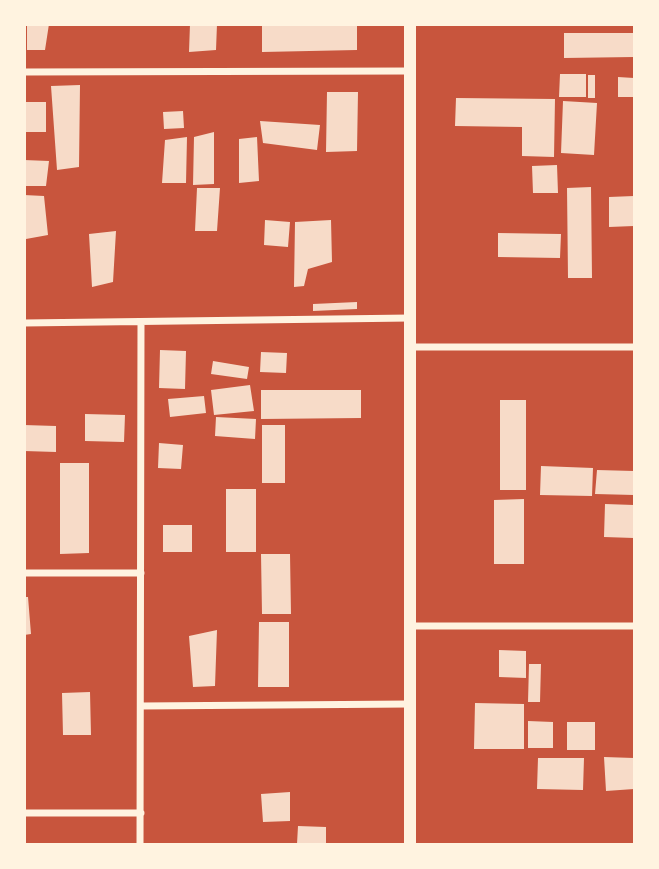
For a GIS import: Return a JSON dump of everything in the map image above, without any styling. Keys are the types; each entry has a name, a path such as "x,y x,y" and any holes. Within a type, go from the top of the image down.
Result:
{"street":[{"path":"410,24 410,845"},
{"path":"24,72 410,71"},
{"path":"24,323 410,318"},
{"path":"141,321 141,845"},
{"path":"410,347 635,347"},
{"path":"24,573 141,573"},
{"path":"410,626 635,626"},
{"path":"141,706 410,704"},
{"path":"24,813 141,813"}],"building":[{"path":"27,24 49,24 45,50 27,50"},
{"path":"190,24 217,24 216,50 189,52"},
{"path":"262,24 357,24 357,50 262,52"},
{"path":"564,33 634,33 634,57 564,58"},
{"path":"560,74 586,74 586,97 559,97"},
{"path":"588,75 595,75 595,98 588,98"},
{"path":"618,77 634,78 634,97 618,97"},
{"path":"80,85 79,167 57,170 51,86"},
{"path":"327,92 358,92 357,151 326,152"},
{"path":"456,98 555,99 554,157 522,156 522,127 455,126"},
{"path":"563,101 597,103 594,155 561,153"},
{"path":"24,102 46,102 46,132 24,132"},
{"path":"183,111 184,128 164,129 163,112"},
{"path":"260,121 320,125 317,150 263,143"},
{"path":"214,132 214,184 193,185 194,137"},
{"path":"187,137 186,183 162,183 165,140"},
{"path":"257,137 259,181 239,183 239,139"},
{"path":"24,160 49,161 46,186 24,186"},
{"path":"557,165 558,193 533,193 532,166"},
{"path":"591,187 592,278 568,278 567,188"},
{"path":"197,188 220,188 217,231 195,231"},
{"path":"24,195 44,196 48,235 26,239"},
{"path":"634,196 634,226 609,227 609,197"},
{"path":"265,220 290,222 288,247 264,245"},
{"path":"331,220 332,262 308,269 304,286 294,287 295,222"},
{"path":"116,231 113,282 92,287 89,234"},
{"path":"498,233 561,234 560,258 498,257"},
{"path":"357,302 357,309 313,311 313,304"},
{"path":"160,350 186,351 185,389 159,388"},
{"path":"261,352 287,353 286,373 260,372"},
{"path":"213,361 249,367 247,379 211,374"},
{"path":"250,385 254,411 214,415 211,390"},
{"path":"261,390 361,390 361,418 261,419"},
{"path":"204,396 206,413 170,417 168,399"},
{"path":"500,400 526,400 526,490 500,490"},
{"path":"85,414 125,415 124,442 85,441"},
{"path":"216,417 256,419 255,439 215,436"},
{"path":"24,425 56,426 56,452 24,451"},
{"path":"262,425 285,425 285,483 262,483"},
{"path":"159,443 183,445 181,469 158,468"},
{"path":"60,463 89,463 89,553 60,554"},
{"path":"541,466 593,468 592,496 540,495"},
{"path":"597,470 634,471 634,495 595,494"},
{"path":"226,489 256,489 256,552 226,552"},
{"path":"524,499 524,564 494,564 494,500"},
{"path":"605,504 634,505 634,538 604,537"},
{"path":"163,525 192,525 192,552 163,552"},
{"path":"261,554 290,554 291,614 262,614"},
{"path":"24,597 28,597 31,634 24,635"},
{"path":"259,622 289,622 289,687 258,687"},
{"path":"217,630 215,686 193,687 189,636"},
{"path":"499,650 526,651 526,678 499,677"},
{"path":"529,664 541,664 540,702 528,702"},
{"path":"90,692 91,735 63,735 62,693"},
{"path":"475,703 524,704 524,749 474,749"},
{"path":"528,721 553,722 553,748 528,748"},
{"path":"567,722 595,722 595,750 567,750"},
{"path":"604,757 634,758 634,789 606,791"},
{"path":"538,758 584,758 583,790 537,789"},
{"path":"290,792 290,821 263,822 261,794"},
{"path":"298,826 326,827 326,844 297,844"}]}
